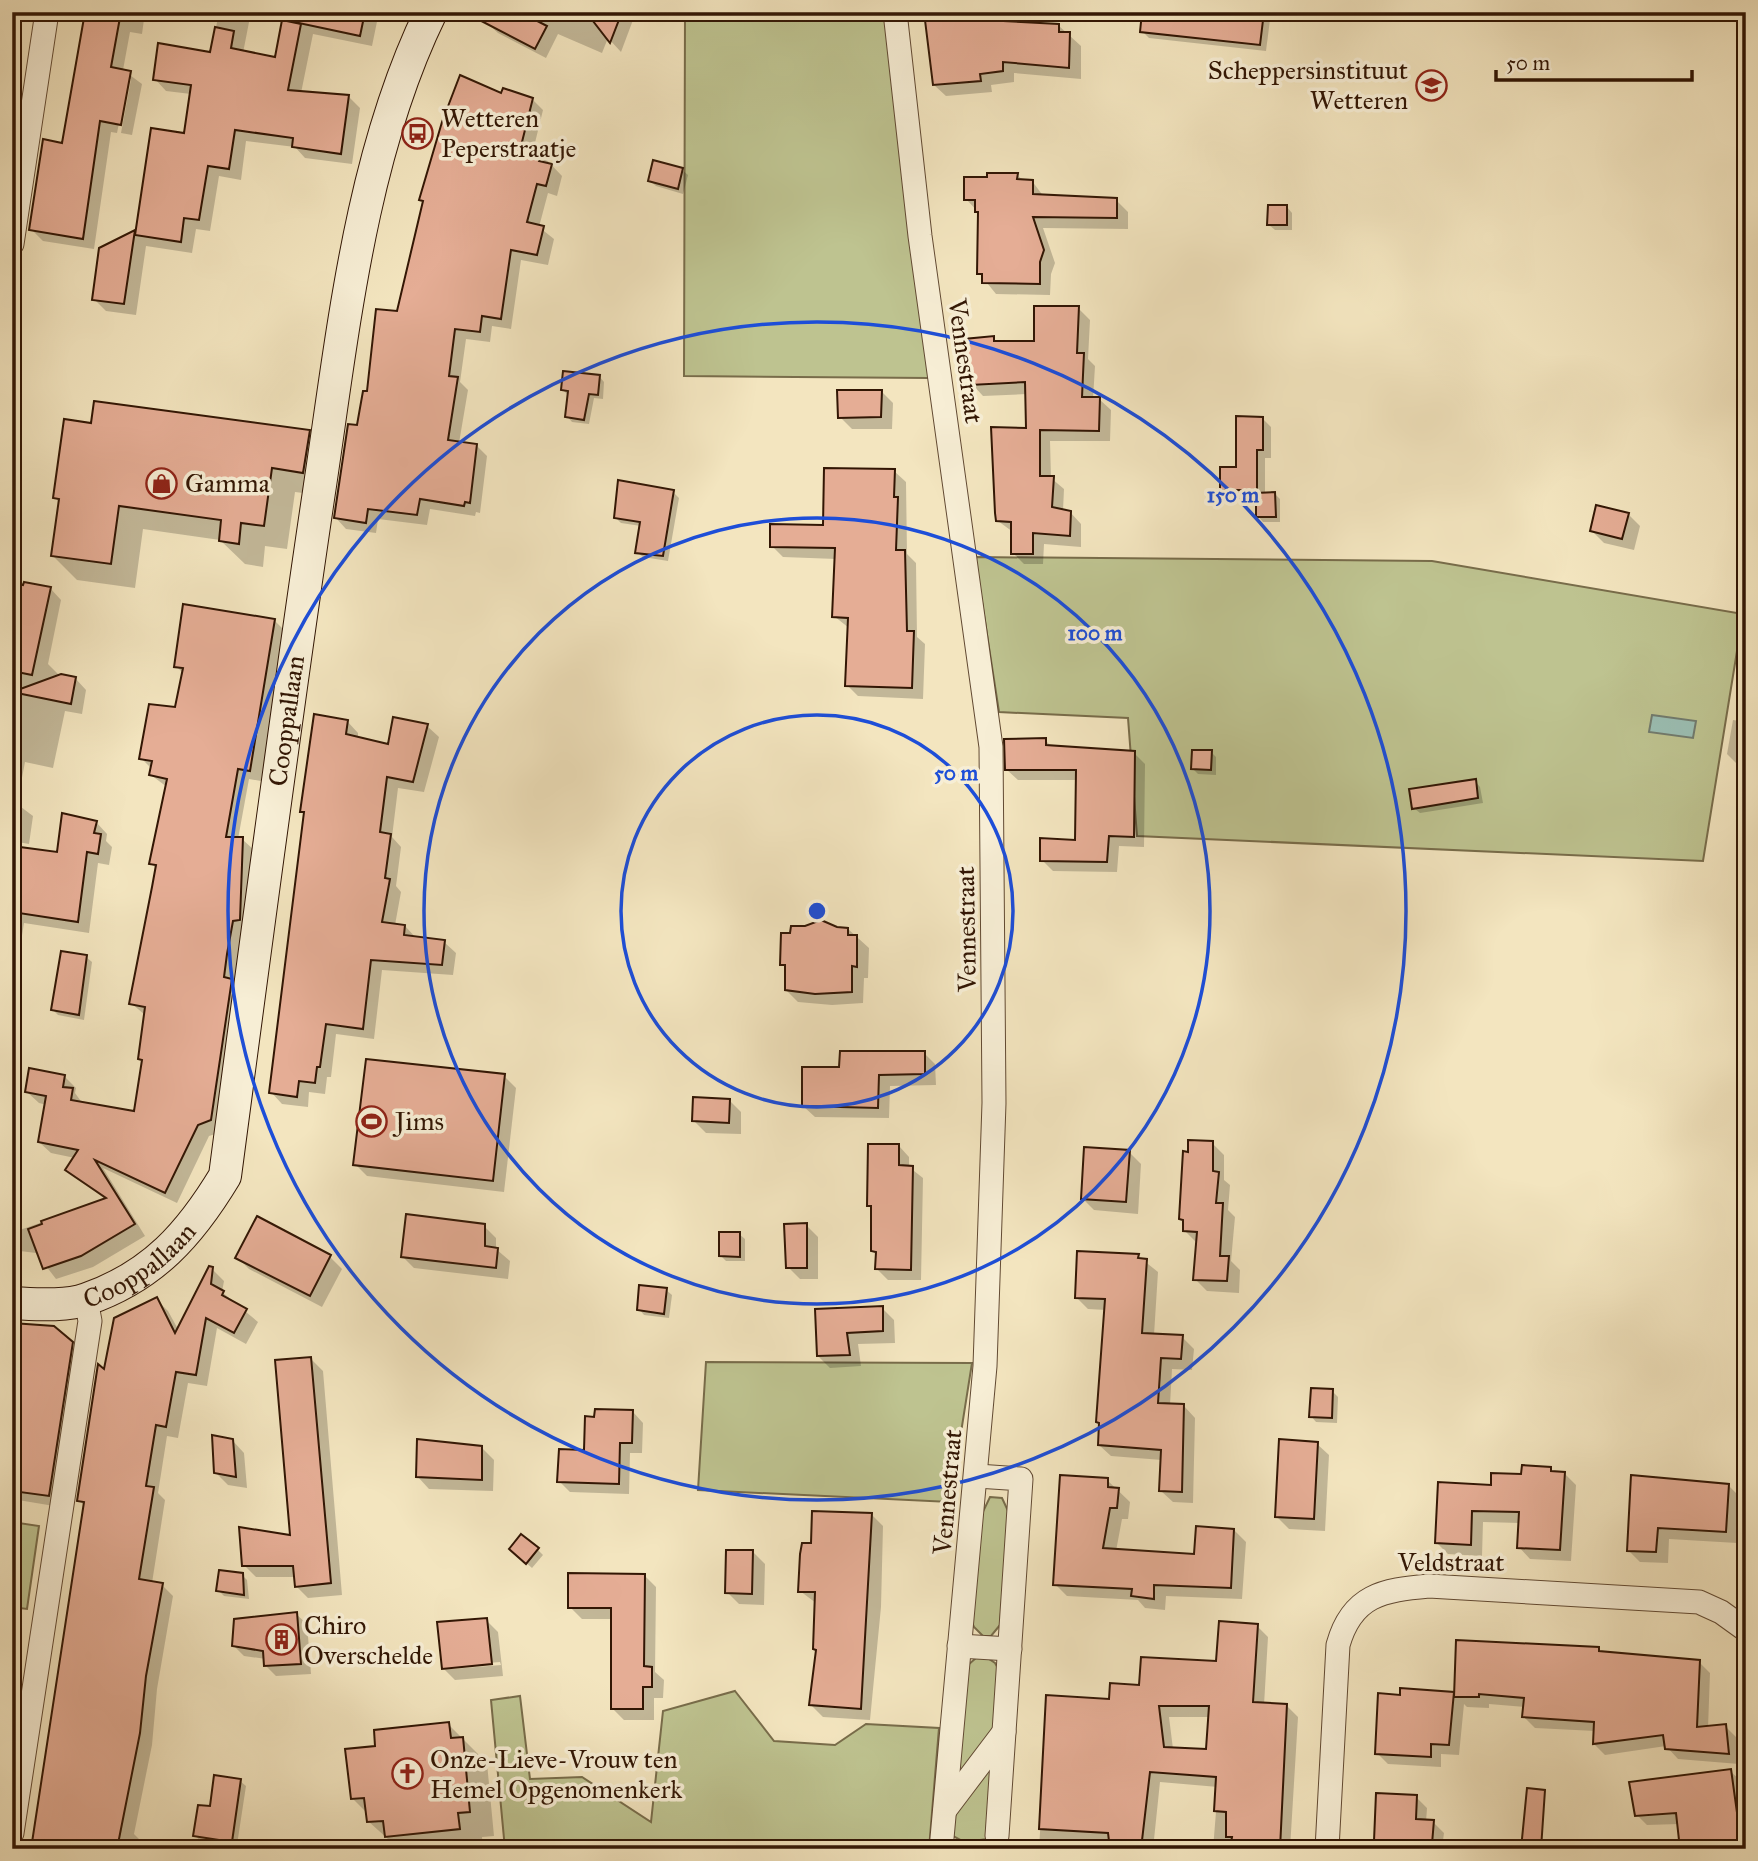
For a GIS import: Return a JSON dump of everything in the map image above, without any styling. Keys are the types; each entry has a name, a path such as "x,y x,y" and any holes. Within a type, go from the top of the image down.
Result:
{"street":[{"path":"12,244 47,12"},
{"name":"Cooppallaan","path":"12,1303 86,1300 133,1276 171,1251 201,1216 225,1177 288,694 344,325 377,161 413,48 431,12"},
{"name":"Vennestraat","path":"895,12 920,236 991,747 995,978 993,1193 977,1476 941,1849"},
{"path":"12,1833 90,1321 86,1300"},
{"path":"977,1476 1021,1479 998,1836"},
{"name":"Veldstraat","path":"1326,1849 1338,1645 1344,1623 1360,1606 1386,1589 1429,1586 1699,1602 1745,1627"},
{"path":"960,1646 1010,1649"},
{"path":"944,1812 1004,1732"}],"green space":[{"path":"685,12 886,12 929,378 684,376"},
{"path":"975,557 1432,561 1743,614 1703,861 1137,836 1128,718 999,712"},
{"path":"706,1362 972,1363 950,1502 698,1490"},
{"path":"990,1497 1002,1498 1009,1513 1000,1625 991,1636 983,1636 974,1627 969,1616 979,1520"},
{"path":"12,1522 39,1526 27,1609 12,1607"},
{"path":"986,1657 995,1663 999,1670 994,1734 952,1789 968,1665 976,1658"},
{"path":"735,1691 774,1741 835,1745 866,1724 939,1728 929,1849 505,1849 491,1700 520,1696 530,1779 582,1777 651,1822 663,1711"},
{"path":"994,1756 988,1839 964,1842 951,1835 955,1809"}],"water":[{"path":"1652,715 1696,721 1693,738 1649,732"}],"building":[{"path":"85,12 121,12 111,67 131,71 121,125 100,121 83,239 29,230 43,139 62,143"},
{"path":"295,12 365,12 360,36 294,22"},
{"path":"464,12 520,12 547,26 535,49"},
{"path":"586,12 622,12 610,43"},
{"path":"924,12 959,12 959,17 983,20 1059,24 1059,32 1070,32 1069,68 1003,62 1003,71 980,74 981,81 933,85"},
{"path":"1142,12 1264,12 1260,45 1140,32"},
{"path":"282,20 301,24 288,90 349,95 341,154 292,147 293,138 235,130 229,169 208,166 199,220 184,218 181,242 135,235 151,128 184,133 191,85 153,80 158,43 210,52 215,27 234,31 231,48 275,57"},
{"path":"460,75 501,93 503,88 533,98 521,146 541,151 539,161 552,164 546,186 537,184 527,222 544,226 537,255 511,250 501,319 482,316 480,332 455,329 449,376 458,377 448,440 477,444 470,503 465,502 464,506 420,499 417,515 368,509 366,523 334,518 348,424 357,425 363,391 367,391 376,309 397,311 423,201 419,200 442,122"},
{"path":"653,160 683,168 678,189 648,181"},
{"path":"987,173 1018,173 1017,179 1033,180 1033,194 1117,198 1117,218 1033,217 1044,250 1040,262 1040,284 982,283 982,274 977,274 978,212 975,212 975,200 964,200 964,177 987,177"},
{"path":"1268,205 1287,205 1287,225 1267,225"},
{"path":"135,230 124,304 92,300 99,248"},
{"path":"1034,306 1079,306 1077,353 1084,353 1082,397 1100,397 1099,431 1040,430 1040,476 1054,476 1052,507 1071,511 1070,536 1033,533 1033,554 1011,554 1011,522 996,521 991,427 1026,428 1025,382 970,385 964,339 994,336 994,341 1034,341"},
{"path":"563,371 600,375 598,395 589,394 584,420 565,417 568,391 561,390"},
{"path":"837,390 882,390 881,417 838,418"},
{"name":"Gamma","path":"94,401 310,430 303,473 272,468 264,526 241,523 239,544 219,541 221,520 119,506 111,564 51,556 59,499 53,498 64,419 91,423"},
{"path":"1236,416 1263,417 1263,450 1257,450 1257,490 1220,490 1220,467 1236,467"},
{"path":"824,468 895,469 894,497 898,497 896,550 905,550 907,631 914,631 912,688 845,686 848,618 832,617 835,548 770,547 770,524 823,525"},
{"path":"618,480 674,490 663,556 635,553 640,522 614,518"},
{"path":"1275,492 1276,517 1256,517 1256,493"},
{"path":"1596,505 1629,513 1622,539 1590,531"},
{"path":"24,582 51,587 32,675 12,671 12,583 23,585"},
{"path":"183,604 275,619 250,771 238,769 226,837 243,837 240,920 233,921 227,954 224,977 232,979 211,1120 198,1125 165,1193 95,1160 135,1224 81,1256 43,1269 28,1229 42,1224 41,1221 106,1198 65,1170 78,1150 38,1142 46,1096 25,1092 29,1068 65,1075 63,1087 73,1088 71,1100 134,1111 142,1060 138,1059 145,1007 129,1004 156,865 149,864 167,779 149,775 152,761 139,759 149,704 175,707 183,668 174,667"},
{"path":"61,674 76,677 71,704 12,692"},
{"path":"314,714 348,720 346,734 388,744 393,717 428,724 413,782 387,777 380,832 391,834 385,878 390,879 382,922 405,925 404,935 445,940 442,965 371,960 363,1029 326,1024 315,1083 299,1081 297,1097 269,1093 304,812 300,812"},
{"path":"1046,738 1046,745 1135,751 1134,837 1109,836 1107,862 1040,861 1040,838 1075,840 1076,770 1005,770 1004,739"},
{"path":"1192,750 1212,750 1211,770 1191,769"},
{"path":"1476,779 1478,798 1412,809 1409,789"},
{"path":"62,813 97,821 94,833 101,834 98,854 87,852 78,922 12,912 12,846 57,852"},
{"path":"821,920 837,927 848,928 848,935 857,935 857,967 852,966 852,992 815,994 785,990 785,965 780,965 781,933 790,933 791,926 805,926"},
{"path":"61,951 87,955 79,1015 51,1010"},
{"path":"840,1051 925,1051 925,1074 879,1075 878,1108 802,1106 802,1067 839,1067"},
{"path":"366,1059 505,1074 493,1181 353,1165"},
{"path":"693,1097 730,1099 729,1123 692,1121"},
{"path":"1188,1140 1213,1141 1213,1171 1219,1172 1216,1203 1223,1203 1220,1256 1229,1256 1227,1281 1193,1280 1197,1232 1183,1231 1183,1220 1179,1219 1183,1151 1188,1152"},
{"path":"868,1144 899,1144 899,1165 913,1166 911,1270 875,1269 876,1252 871,1251 871,1206 867,1206"},
{"path":"1084,1147 1130,1150 1126,1202 1081,1199"},
{"path":"406,1214 485,1224 485,1246 498,1248 496,1268 401,1257"},
{"path":"257,1216 331,1255 310,1296 235,1258"},
{"path":"807,1223 807,1268 786,1268 784,1224"},
{"path":"719,1232 740,1232 740,1257 719,1256"},
{"path":"1077,1251 1139,1254 1138,1258 1147,1259 1142,1333 1183,1335 1181,1359 1161,1358 1158,1403 1184,1404 1182,1492 1159,1491 1161,1450 1098,1445 1099,1423 1096,1422 1105,1299 1075,1298"},
{"path":"209,1266 213,1267 211,1284 224,1291 222,1295 247,1309 234,1333 206,1318 196,1375 176,1372 166,1427 156,1425 146,1486 154,1487 139,1579 163,1583 146,1676 140,1733 117,1849 31,1849 84,1502 77,1501 98,1364 104,1369 114,1318 157,1297 175,1333"},
{"path":"639,1285 667,1288 664,1314 637,1310"},
{"path":"883,1306 883,1331 847,1333 850,1355 817,1356 815,1309"},
{"path":"12,1323 54,1326 73,1342 49,1496 12,1491"},
{"path":"311,1357 331,1583 295,1587 293,1566 242,1566 239,1527 290,1535 275,1360"},
{"path":"1311,1388 1333,1389 1332,1418 1309,1417"},
{"path":"595,1409 633,1410 632,1443 620,1443 619,1484 557,1482 559,1449 584,1450 585,1416 594,1417"},
{"path":"212,1435 233,1439 236,1477 214,1473"},
{"path":"417,1439 482,1446 482,1480 416,1477"},
{"path":"1279,1439 1318,1442 1314,1519 1275,1517"},
{"path":"1522,1465 1551,1467 1551,1471 1565,1472 1560,1550 1517,1548 1519,1512 1472,1511 1471,1545 1435,1543 1438,1482 1491,1485 1491,1473 1521,1474"},
{"path":"1060,1475 1108,1478 1108,1487 1119,1488 1117,1508 1110,1508 1103,1548 1194,1554 1196,1526 1234,1529 1231,1588 1154,1585 1154,1599 1131,1596 1132,1589 1053,1585"},
{"path":"1631,1475 1729,1484 1726,1532 1658,1528 1656,1552 1627,1551"},
{"path":"812,1511 872,1513 861,1709 809,1705 816,1650 813,1649 815,1592 798,1592 800,1554 802,1543 811,1543"},
{"path":"521,1534 539,1548 526,1564 509,1549"},
{"path":"726,1550 753,1550 752,1594 725,1593"},
{"path":"219,1570 243,1573 244,1595 216,1591"},
{"path":"568,1573 645,1574 644,1666 652,1667 652,1687 643,1687 643,1709 611,1709 611,1608 568,1608"},
{"name":"Chiro Overschelde","path":"297,1612 301,1664 264,1666 263,1651 232,1646 234,1619"},
{"path":"487,1618 492,1664 442,1669 437,1622"},
{"path":"1219,1621 1258,1624 1253,1702 1287,1704 1280,1849 1230,1849 1232,1837 1226,1837 1226,1812 1214,1811 1216,1777 1150,1772 1141,1849 1110,1849 1108,1833 1039,1829 1046,1695 1109,1699 1110,1683 1139,1685 1141,1657 1216,1661","holes":["1159,1706 1209,1706 1206,1749 1164,1747"]},
{"path":"1456,1640 1599,1647 1599,1651 1700,1660 1697,1727 1726,1724 1729,1754 1665,1749 1663,1735 1593,1744 1594,1722 1522,1717 1524,1698 1479,1694 1479,1697 1454,1697"},
{"path":"1400,1688 1454,1692 1449,1745 1431,1744 1431,1757 1375,1754 1378,1693 1400,1695"},
{"name":"Onze-Lieve-Vrouw ten Hemel Opgenomenkerk","path":"449,1722 451,1738 463,1737 470,1812 458,1813 460,1829 385,1837 383,1821 367,1822 364,1798 351,1799 345,1749 375,1746 374,1730"},
{"path":"1731,1769 1742,1849 1680,1849 1676,1813 1635,1816 1629,1782"},
{"path":"214,1775 241,1779 232,1842 193,1836 198,1805 210,1806"},
{"path":"1527,1788 1545,1790 1541,1849 1521,1849"},
{"path":"1376,1793 1417,1795 1416,1819 1434,1820 1432,1844 1374,1841"}],"place":[{"name":"Scheppersinstituut Wetteren","path":"1431,85"},
{"name":"Wetteren Peperstraatje","path":"418,133"},
{"name":"Gamma","path":"162,483"},
{"name":"Jims","path":"372,1121"},
{"name":"Chiro Overschelde","path":"281,1640"},
{"name":"Onze-Lieve-Vrouw ten Hemel Opgenomenkerk","path":"407,1774"}]}
